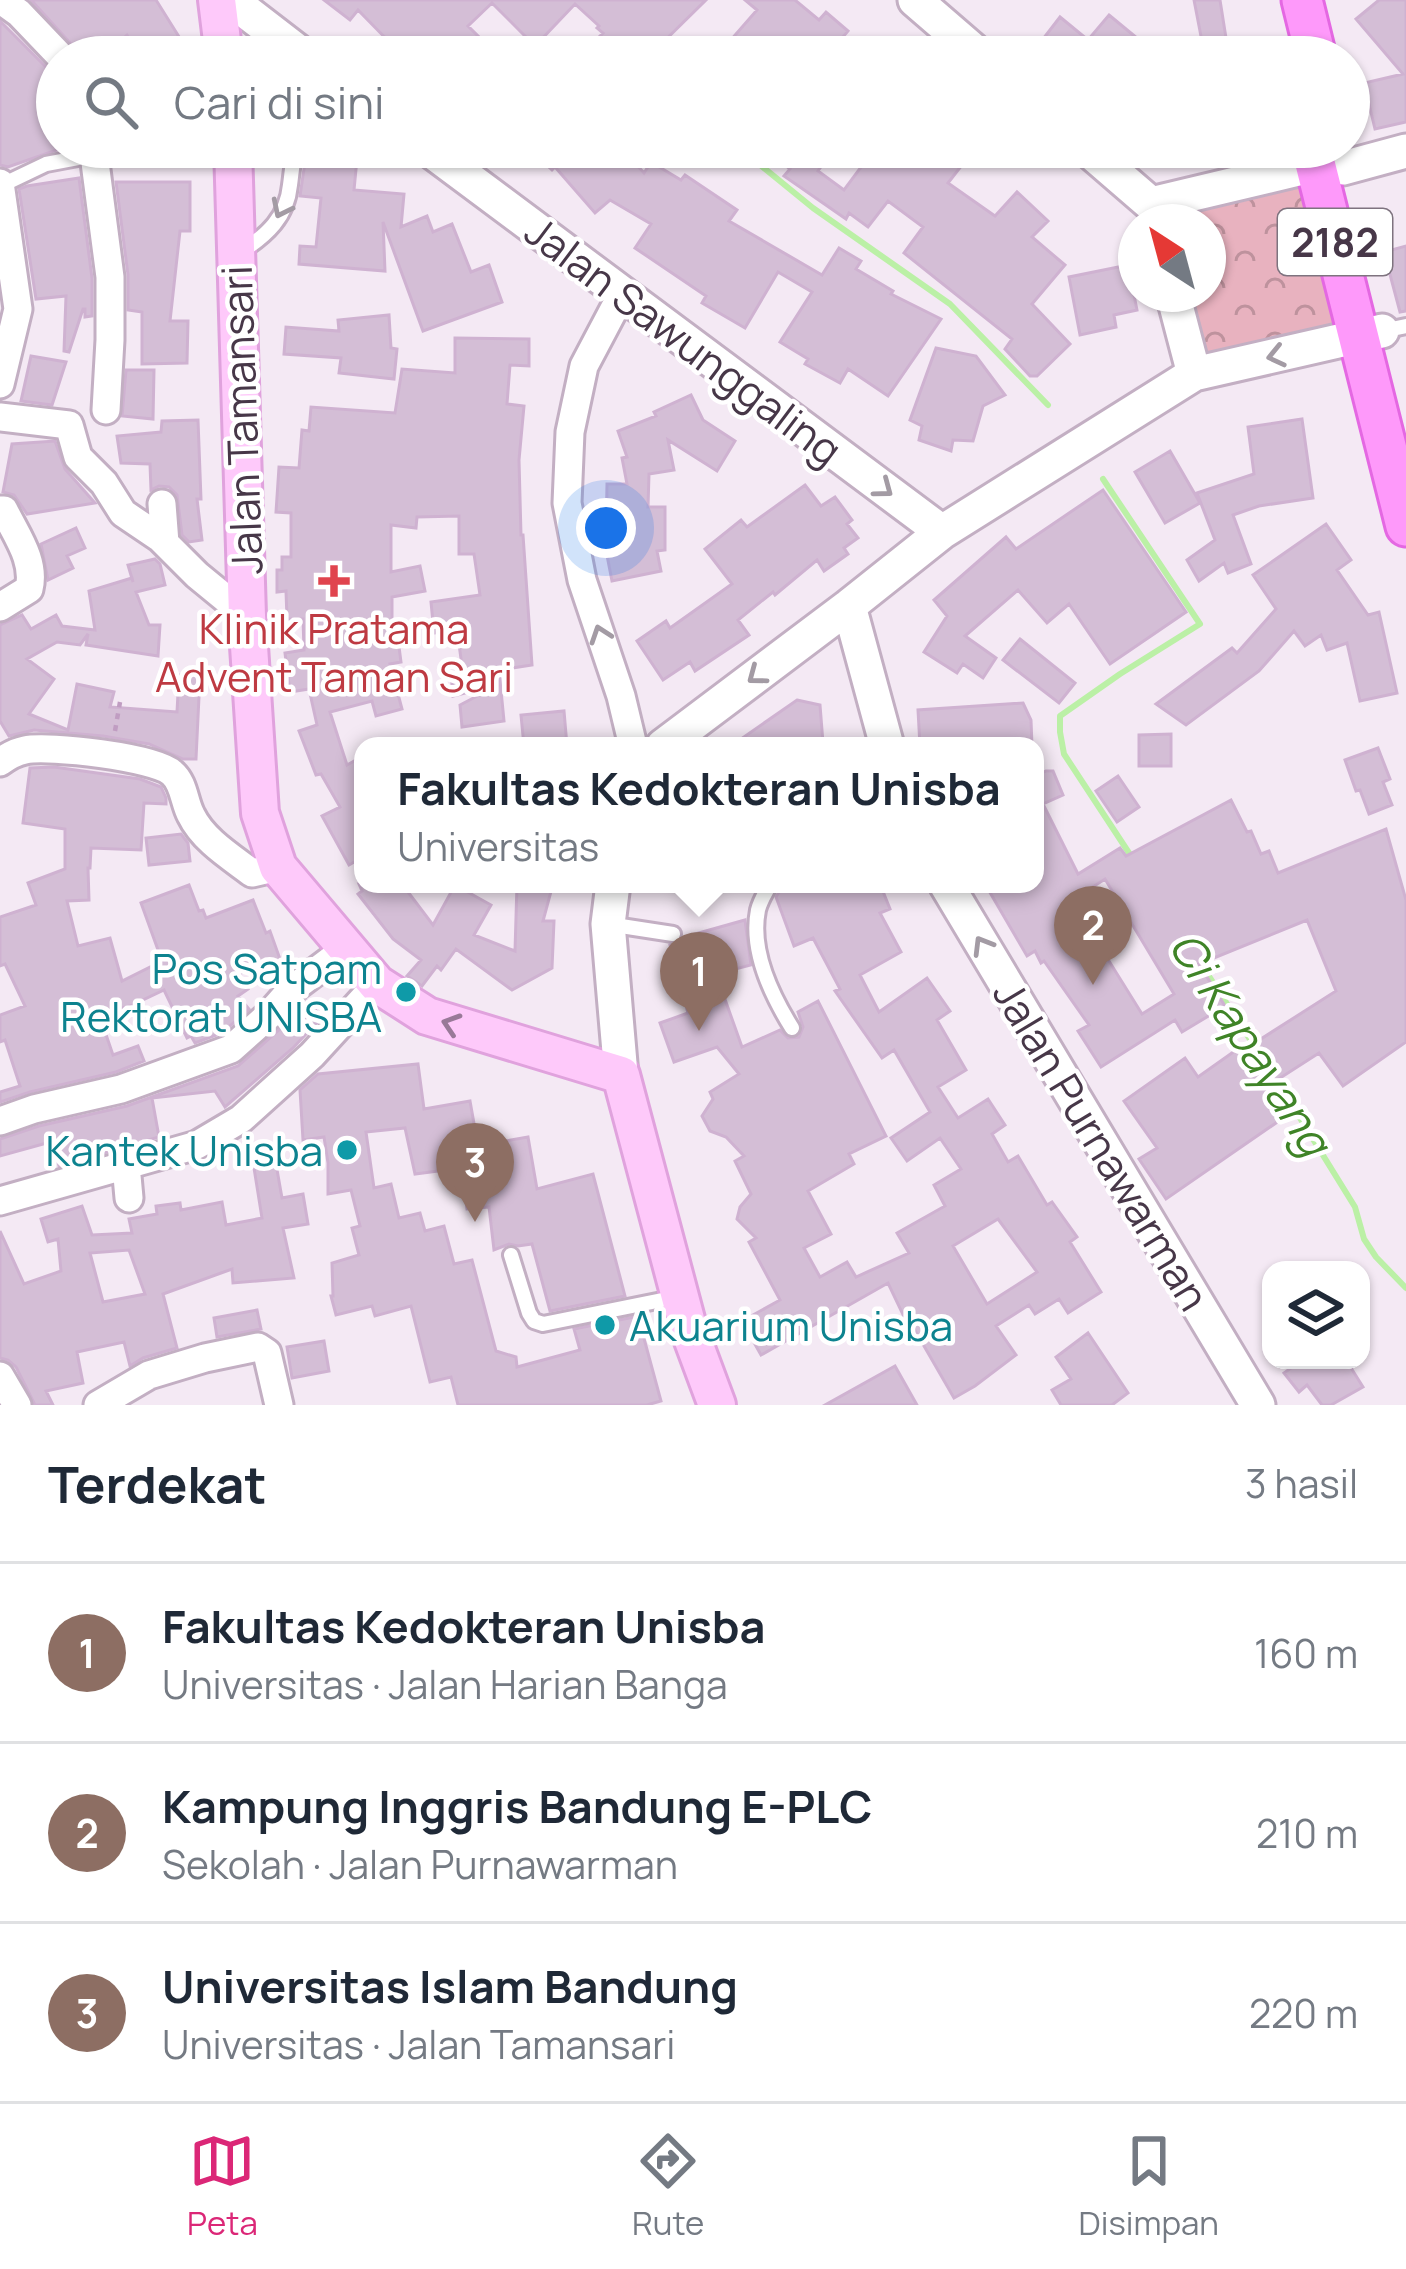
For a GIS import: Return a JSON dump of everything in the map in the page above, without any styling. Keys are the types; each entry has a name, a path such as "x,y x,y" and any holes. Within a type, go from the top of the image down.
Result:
{"main road":[{"path":"217,0 221,36"},
{"path":"1276,0 1284,36"},
{"path":"1303,0 1311,36"},
{"name":"Jalan Tamansari","path":"234,168 247,616 260,813 278,867 377,983 427,1016 621,1076"},
{"name":"2182","path":"1330,168 1406,425"},
{"name":"2182","path":"1382,331 1406,526"},
{"path":"621,1076 705,1400"}],"street":[{"path":"1,0 41,36"},
{"path":"231,0 278,36"},
{"path":"915,0 957,36"},
{"path":"1370,154 1406,151"},
{"path":"96,168 110,277 106,410"},
{"name":"Jalan Sawunggaling","path":"454,168 942,532"},
{"path":"1107,168 1144,204"},
{"path":"1181,204 1293,168"},
{"path":"0,184 9,310 0,384"},
{"path":"622,294 584,366 570,432 567,503 582,580 631,737"},
{"path":"1178,312 1194,374"},
{"path":"675,737 942,532 1194,374 1382,331"},
{"path":"0,417 69,425 78,457 104,483 123,514 165,543 247,616"},
{"path":"162,505 165,543"},
{"path":"0,510 32,574 28,589 0,607"},
{"path":"849,607 885,737"},
{"path":"0,762 30,748 160,765 174,774 192,818 214,844 252,872 278,867"},
{"path":"612,893 608,924 621,1076"},
{"name":"Jalan Purnawarman","path":"951,893 1258,1405"},
{"path":"0,1121 121,1089 230,1049 291,990 347,948"},
{"path":"0,1201 196,1145 242,1120 312,1055 377,983"},
{"path":"562,1058 616,1026"},
{"path":"126,1165 129,1198"},
{"path":"98,1405 149,1375 258,1347 267,1353 279,1405"},
{"path":"0,1376 17,1405"}],"lane":[{"path":"0,184 37,168"},
{"path":"236,256 269,232 287,208 291,168"},
{"path":"766,893 758,909 758,942 774,999 792,1028"},
{"path":"608,924 673,934"},
{"path":"511,1255 534,1322 680,1297"}],"path":[{"path":"111,755 120,702"}],"green space":[{"path":"1303,182 1341,329 1204,364 1191,312 1226,312 1226,204 1219,204"}],"building":[{"path":"31,0 156,0 178,36 127,35 64,36"},
{"path":"324,0 706,0 669,36 600,36 599,26 575,4 545,36 525,36 492,3 468,26 478,36 383,36 358,10 350,20"},
{"path":"745,0 795,0 819,20 826,12 848,31 844,36 734,36 757,10"},
{"path":"1194,0 1220,0 1226,36 1201,36"},
{"path":"1379,0 1406,0 1406,122 1375,129 1370,82 1403,74 1356,19"},
{"path":"1109,15 1134,36 1091,36"},
{"path":"1060,17 1083,36 1045,36"},
{"path":"0,21 36,57 36,157 8,167 0,165"},
{"path":"304,168 356,168 354,190 404,194 401,227 427,216 433,232 452,224 471,272 489,265 502,302 423,331 383,222 385,271 299,264 300,246 316,247 321,198 300,196"},
{"path":"556,168 640,168 644,173 647,168 661,168 681,180 685,175 737,210 729,221 822,275 839,248 861,261 856,269 893,291 891,294 941,319 888,396 848,369 840,383 805,364 808,359 780,342 812,292 778,272 745,328 702,303 706,296 635,248 651,224 610,200 595,213"},
{"path":"820,168 818,171 844,190 860,168 960,168 948,183 995,216 1017,192 1048,221 1032,237 1065,265 1032,304 1070,344 1037,376 1030,376 1005,349 1012,339 904,253 923,227 888,201 868,227 849,213 846,219 784,176 790,169"},
{"path":"79,178 92,316 85,317 83,309 69,352 64,351 66,296 36,299 19,189"},
{"path":"116,182 190,182 190,231 180,231 170,321 188,321 187,363 142,364 142,312 128,310"},
{"path":"1406,246 1406,311 1400,312 1384,252"},
{"path":"1118,267 1118,312 1128,312 1114,315 1116,327 1080,335 1069,277"},
{"path":"389,315 391,348 397,349 394,379 339,373 341,358 284,354 286,327 339,331 338,320"},
{"path":"455,338 529,339 529,366 510,365 507,404 524,406 519,460 521,535 532,665 499,670 504,721 462,727 460,705 479,695 477,690 453,696 451,674 463,673 457,630 434,633 431,602 480,595 474,554 459,554 459,516 417,517 416,528 391,525 391,572 420,566 425,591 392,597 392,640 398,639 401,662 390,664 402,709 376,716 372,701 330,712 347,765 354,761 354,862 349,865 322,816 340,807 321,774 316,775 299,731 317,725 309,689 290,692 285,653 304,650 303,619 287,619 286,591 277,592 282,557 291,557 291,513 276,512 279,467 299,468 302,430 309,431 311,407 395,413 402,369 455,373"},
{"path":"936,348 976,356 1005,395 983,406 973,441 953,440 951,451 919,440 922,426 910,420"},
{"path":"31,356 66,362 52,405 21,401"},
{"path":"126,370 154,370 153,419 122,416"},
{"path":"691,395 703,420 735,441 717,471 668,440 674,470 649,474 648,507 665,507 665,550 657,551 661,571 612,581 604,540 607,484 627,484 622,458 627,457 618,431"},
{"path":"1302,419 1313,498 1233,515 1251,564 1228,573 1224,563 1199,581 1187,560 1215,540 1197,493 1254,474 1248,427"},
{"path":"198,420 201,499 197,499 202,540 189,542 182,535 177,495 169,487 151,490 150,464 121,463 117,436 161,432 162,421"},
{"path":"55,441 65,469 95,503 27,514 14,495 3,492 12,444"},
{"path":"1170,451 1200,503 1165,523 1135,472"},
{"path":"805,485 821,506 835,497 852,520 847,524 858,538 844,548 848,554 824,571 817,560 738,620 749,635 695,671 690,662 663,680 637,641 666,621 670,628 732,584 705,549 741,520 747,527"},
{"path":"1103,490 1186,612 1110,664 1069,604 1047,623 1018,590 965,636 996,658 983,678 963,664 957,673 924,652 947,616 934,600 1006,537 1016,549"},
{"path":"1326,524 1351,560 1337,570 1368,615 1379,612 1397,693 1360,701 1347,643 1327,650 1321,635 1305,646 1294,631 1259,671 1186,725 1156,704 1232,648 1237,653 1276,609 1253,575"},
{"path":"76,528 85,548 67,556 73,568 48,580 41,544"},
{"path":"155,559 160,564 165,585 136,592 149,625 160,625 158,656 86,645 88,634 80,645 57,642 27,659 54,679 29,714 68,730 77,684 114,692 110,707 177,712 179,675 200,676 196,759 103,736 34,730 9,736 0,721 0,625 22,615 31,629 56,615 62,626 95,630 89,591 132,578 128,565"},
{"path":"1020,639 1075,683 1059,703 1003,660"},
{"path":"797,700 820,705 823,737 744,737"},
{"path":"1023,703 1032,737 920,737 918,710"},
{"path":"564,711 566,737 523,737 521,715"},
{"path":"1171,734 1171,766 1139,766 1139,735"},
{"path":"1378,748 1390,779 1383,782 1392,805 1369,814 1345,760"},
{"path":"30,768 140,779 161,787 166,798 166,804 144,803 141,850 91,848 89,900 67,901 78,946 110,938 122,981 162,961 141,903 189,885 206,918 253,900 280,959 238,974 248,989 238,996 249,1009 222,1033 195,1043 191,1036 187,1038 164,990 99,1014 113,1055 138,1046 144,1061 0,1102 0,1092 20,1086 5,1040 0,1042 0,1015 25,1006 5,964 0,966 0,917 36,905 28,883 65,869 65,829 23,823"},
{"path":"1053,771 1063,795 1044,804 1044,772"},
{"path":"1118,776 1139,807 1117,822 1096,791"},
{"path":"1231,800 1261,854 1269,851 1278,873 1386,829 1406,900 1406,1042 1343,1086 1319,1053 1266,1087 1286,1116 1166,1199 1139,1159 1157,1148 1124,1101 1185,1058 1198,1077 1336,991 1307,920 1199,964 1225,1006 1182,1032 1175,1020 1101,1067 1078,1031 1089,1025 1044,961 1035,951 1027,956 990,893 1044,893 1044,806 1078,874 1120,848 1126,856","holes":["1105,879 1174,994 1142,1014 1104,953 1093,960 1074,926 1079,923 1068,903"]},
{"path":"181,834 188,843 190,861 149,865 146,838"},
{"path":"409,893 433,925 451,893 469,893 491,905 474,935 515,951 517,893 551,893 543,921 554,921 552,968 512,990 456,949 422,986 407,976 421,960 393,939 358,894"},
{"path":"778,893 884,893 890,909 880,913 901,952 860,975 879,1012 927,978 950,1011 937,1020 966,1070 938,1087 958,1118 988,1099 1005,1125 992,1134 1008,1162 1018,1156 1047,1205 1052,1202 1077,1237 1070,1242 1101,1292 1068,1313 1059,1299 1035,1314 1029,1305 996,1326 1016,1355 954,1398 888,1283 761,1355 742,1321 780,1300 749,1242 756,1238 737,1219 751,1194 735,1161 744,1156 726,1137 710,1131 702,1116 713,1099 710,1092 739,1074 717,1047 674,1062 660,1023 688,1013 670,945 745,920 751,965 716,974 742,1047 780,1030 788,1038 799,1037 803,1027 798,1012 818,1001 886,1136 849,1154 854,1164 808,1191 831,1234 804,1248 820,1277 847,1262 856,1277 909,1253 897,1233 945,1206 934,1185 961,1169 940,1138 907,1161 891,1138 930,1112 894,1050 882,1058 835,991 840,989 813,938 794,946","holes":["998,1219 1037,1272 987,1304 953,1246"]},
{"path":"307,1001 322,1017 225,1107 215,1091 152,1098 159,1137 59,1166 54,1141 0,1156 0,1139 127,1106 238,1066"},
{"path":"418,1064 424,1109 470,1101 478,1146 528,1137 537,1189 593,1174 625,1296 550,1311 532,1244 494,1250 489,1207 467,1209 461,1168 415,1174 405,1128 366,1132 374,1188 391,1184 399,1218 420,1213 425,1231 444,1226 454,1264 472,1260 496,1351 516,1357 517,1367 580,1350 574,1329 634,1317 661,1401 647,1405 458,1405 451,1377 430,1382 411,1306 375,1316 372,1306 336,1315 332,1263 359,1255 352,1228 360,1226 351,1190 328,1194 324,1137 303,1140 300,1090 318,1074"},
{"path":"276,1164 282,1198 303,1194 308,1224 283,1228 294,1278 233,1283 232,1269 163,1294 177,1348 130,1366 124,1342 77,1352 83,1383 46,1391 53,1405 35,1405 16,1367 0,1358 0,1231 24,1284 61,1271 58,1239 48,1242 41,1219 82,1206 92,1235 132,1233 129,1219 157,1214 156,1206 180,1203 181,1210 222,1202 226,1225 262,1218 254,1168","holes":["129,1250 145,1294 103,1302 90,1253"]},
{"path":"257,1310 261,1329 217,1337 214,1318"},
{"path":"1088,1333 1128,1393 1112,1405 1061,1405 1052,1390 1071,1379 1056,1357"},
{"path":"324,1341 329,1371 292,1378 287,1347"},
{"path":"895,1366 917,1405 825,1405"},
{"path":"1290,1369 1352,1369 1363,1387 1331,1405 1322,1405 1307,1385 1299,1392 1284,1373"}],"waterway":[{"name":"Ci Kapayang","path":"764,168 950,304 1048,405"},
{"name":"Ci Kapayang","path":"1103,479 1200,624 1060,716 1064,754 1133,859"},
{"name":"Ci Kapayang","path":"1199,961 1257,1050"},
{"name":"Ci Kapayang","path":"1274,1076 1355,1207 1364,1239 1406,1288"}],"place":[{"name":"Klinik Pratama Advent Taman Sari","path":"334,581"},
{"name":"Kampung Inggris Bandung E-PLC","path":"1093,985"},
{"name":"Pos Satpam Rektorat UNISBA","path":"406,992"},
{"name":"Fakultas Kedokteran Unisba","path":"699,1031"},
{"name":"Kantek Unisba","path":"347,1150"},
{"name":"Universitas Islam Bandung","path":"475,1222"},
{"name":"Akuarium Unisba","path":"605,1325"}]}
